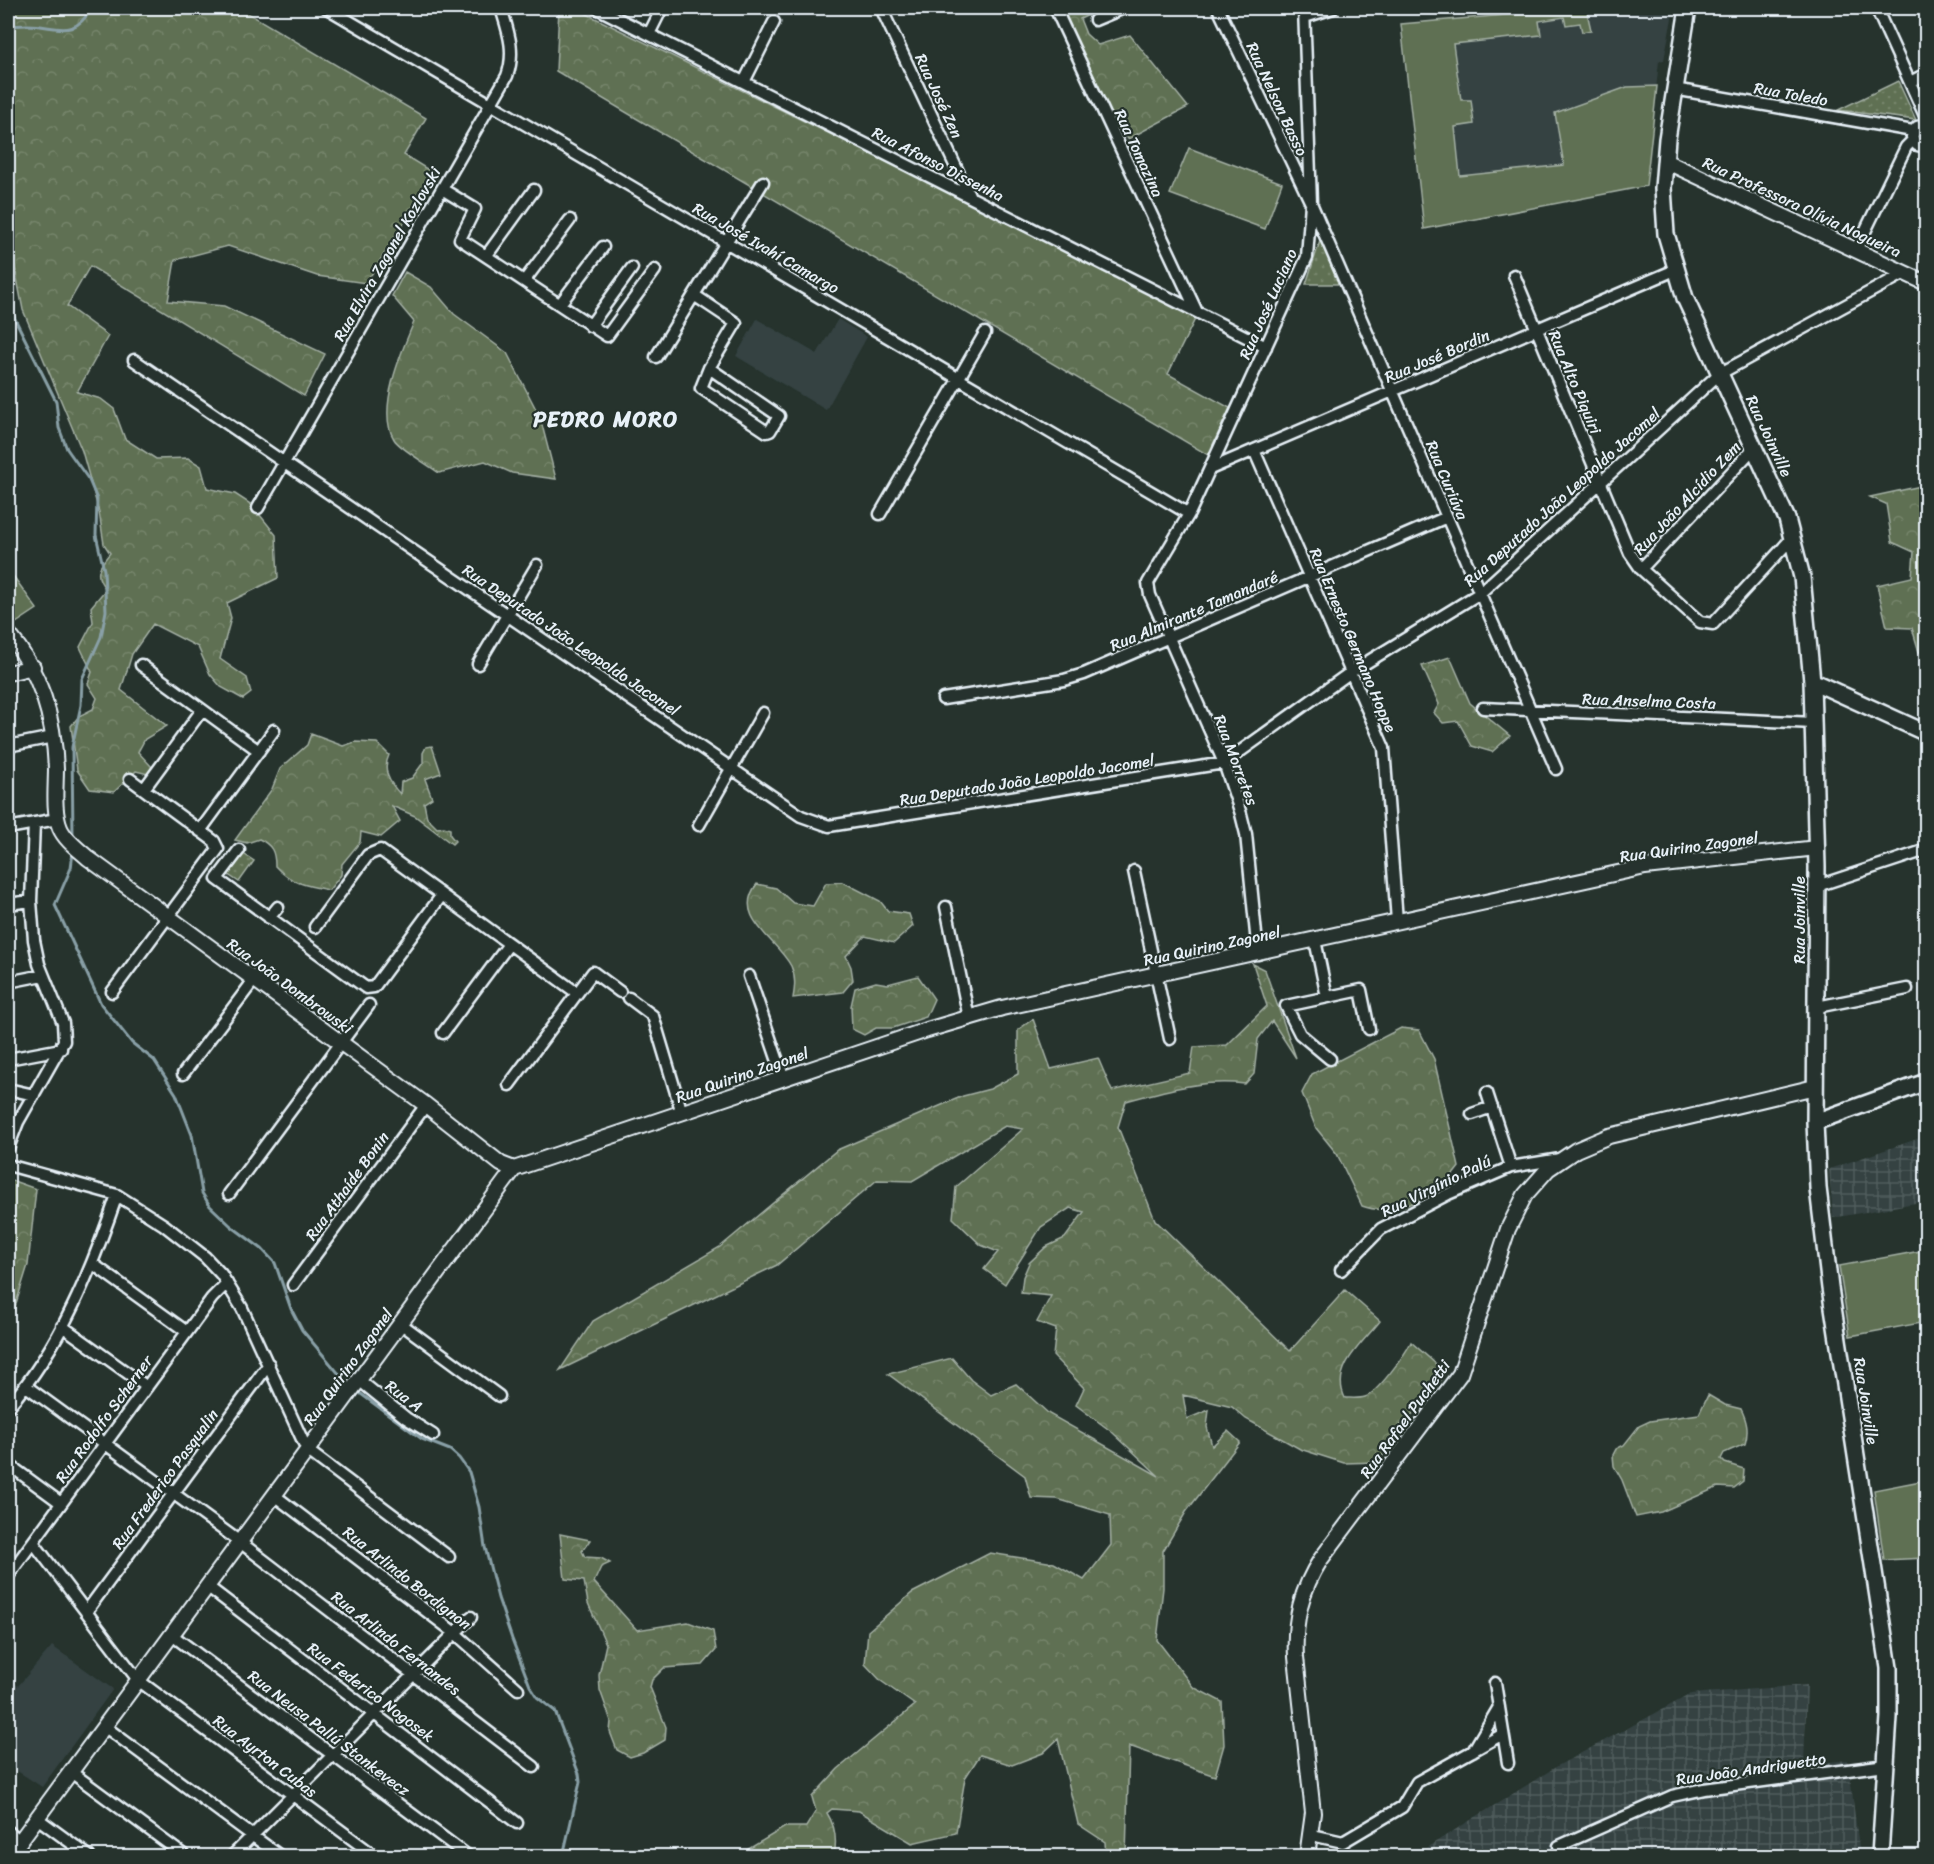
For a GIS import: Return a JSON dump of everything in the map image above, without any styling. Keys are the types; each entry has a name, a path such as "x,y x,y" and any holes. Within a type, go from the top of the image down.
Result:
{"main road":[{"name":"Rua Joinville","path":"1688,8 1674,89 1665,161 1664,215 1675,270 1793,537 1805,598 1812,681 1817,848 1816,1170 1824,1253 1889,1668 1880,1857"},
{"path":"1812,681 1926,733"},
{"path":"1815,1122 1926,1082"}],"street":[{"name":"Rua José Ivahí Camargo","path":"327,8 1189,514"},
{"name":"Rua Elvira Zagonel Kozlovski","path":"258,508 507,76 513,57 501,8"},
{"name":"Rua Afonso Dissenha","path":"597,8 1266,347"},
{"path":"649,34 663,8"},
{"name":"Rua José Zen","path":"881,8 970,197"},
{"name":"Rua Tomazina","path":"1055,8 1197,312"},
{"path":"1095,20 1124,8"},
{"name":"Rua Nelson Basso","path":"1218,8 1311,203"},
{"path":"1305,12 1333,8"},
{"path":"1856,250 1906,147 1925,114 1876,8"},
{"name":"Rua José Luciano","path":"1148,588 1150,576 1189,514 1306,257 1311,203 1305,12"},
{"path":"744,82 774,22"},
{"path":"1910,82 1926,74"},
{"name":"Rua Toledo","path":"1674,89 1914,132"},
{"path":"1914,132 1925,147"},
{"name":"Rua Professora Olívia Nogueira","path":"1665,161 1926,283"},
{"path":"656,357 763,182"},
{"path":"442,189 475,209 459,238 609,337 655,270"},
{"path":"487,255 534,190"},
{"name":"Rua Curiúva","path":"1311,203 1556,769"},
{"path":"525,280 570,220"},
{"path":"560,304 603,247"},
{"path":"590,326 632,268"},
{"name":"Rua José Bordin","path":"1210,469 1675,270"},
{"name":"Rua Deputado João Leopoldo Jacomel","path":"134,360 801,816 829,826 1224,764 1351,672 1480,593 1719,374 1905,273"},
{"name":"Rua Alto Piquiri","path":"1515,275 1630,553 1641,569 1700,622 1713,624 1793,537"},
{"path":"694,295 735,320 709,368 701,388 767,432 770,431 779,416 709,368"},
{"path":"880,514 985,333"},
{"name":"Rua João Alcídio Zem","path":"1641,569 1754,448"},
{"name":"Rua Ernesto Germano Hoppe","path":"1254,450 1379,735 1386,762 1396,921"},
{"name":"Rua Almirante Tamandaré","path":"943,699 1073,678 1447,517"},
{"path":"478,664 537,565"},
{"name":"Rua Morretes","path":"1148,588 1224,764 1246,834 1258,954"},
{"path":"8,633 33,667 46,701 53,737 57,819 8,828"},
{"path":"141,665 259,751"},
{"path":"8,672 33,667"},
{"name":"Rua Anselmo Costa","path":"1483,708 1814,723"},
{"path":"144,789 202,710"},
{"path":"699,825 763,713"},
{"path":"200,831 274,730"},
{"path":"8,746 53,737"},
{"path":"112,992 166,916 213,859 217,845 130,779"},
{"name":"Rua João Dombrowski","path":"57,819 67,839 81,853 341,1043 501,1164 514,1169"},
{"path":"8,1148 34,1095 62,1049 64,1033 63,1023 43,975 33,940 31,901 34,823"},
{"name":"Rua Quirino Zagonel","path":"9,1857 514,1169 969,1018 1653,865 1817,848"},
{"path":"239,850 217,879 369,988 374,987 442,895"},
{"path":"315,927 368,855 376,850 385,852 577,993"},
{"path":"1817,886 1926,850"},
{"path":"1134,871 1170,1039"},
{"path":"8,904 31,901"},
{"path":"270,918 278,907"},
{"path":"946,908 969,1018"},
{"path":"1315,940 1327,997"},
{"path":"443,1033 509,944"},
{"path":"509,1084 593,972 653,1016 682,1113"},
{"path":"8,981 43,975"},
{"path":"748,976 784,1079"},
{"path":"183,1074 254,980"},
{"path":"1816,1007 1907,989"},
{"path":"1330,1059 1300,1034 1286,1006 1361,990 1369,1029"},
{"path":"229,1194 369,1005"},
{"path":"8,1059 62,1049"},
{"name":"Rua Rafael Puchetti","path":"1307,1857 1312,1835 1312,1798 1295,1636 1305,1589 1321,1559 1460,1374 1512,1219 1536,1182 1560,1159 1583,1146 1616,1134 1815,1087"},
{"path":"8,1089 34,1095"},
{"path":"1488,1093 1511,1167"},
{"name":"Rua Athaíde Bonin","path":"293,1285 426,1106"},
{"path":"1472,1114 1492,1107"},
{"name":"Rua Virgínio Palú","path":"1341,1270 1388,1225 1468,1184 1511,1167 1560,1159"},
{"path":"8,1165 117,1195 184,1240 215,1267 243,1308 308,1450 449,1557"},
{"path":"8,1407 26,1386 62,1326 93,1264 117,1195"},
{"path":"93,1264 187,1332"},
{"name":"Rua Rodolfo Scherner","path":"8,1576 11,1562 33,1542 212,1298 227,1282"},
{"path":"400,1323 499,1396"},
{"path":"62,1326 147,1387"},
{"name":"Rua Frederico Pasqualin","path":"86,1612 269,1364"},
{"name":"Rua A","path":"359,1380 406,1418 433,1435"},
{"name":"Rua Arlindo Fernandes","path":"26,1386 240,1542 534,1767"},
{"path":"8,1464 61,1503"},
{"name":"Rua Arlindo Bordignon","path":"274,1495 455,1633 518,1689"},
{"name":"Rua Ayrton Cubas","path":"33,1542 138,1680 375,1857"},
{"name":"Rua Federico Nogosek","path":"207,1586 517,1822"},
{"path":"232,1857 471,1617"},
{"name":"Rua Neusa Pallú Stankevecz","path":"172,1635 468,1857"},
{"path":"1495,1683 1508,1763"},
{"path":"1473,1751 1499,1707"},
{"path":"104,1726 280,1857"},
{"path":"1312,1835 1343,1842 1402,1807 1417,1782 1503,1734"},
{"name":"Rua João Andriguetto","path":"1559,1846 1657,1801 1680,1794 1886,1765"},
{"path":"71,1772 185,1857"},
{"path":"37,1818 89,1857"},
{"path":"8,1831 20,1841"}],"shaded area":[{"path":"1563,8 1674,8 1664,60 1659,61 1646,186 1424,229 1401,24"},
{"path":"757,319 817,354 838,319 867,337 826,410 736,356"},
{"path":"1926,1136 1926,1201 1833,1218 1829,1169"},
{"path":"52,1646 113,1689 42,1787 8,1765 8,1692 15,1684 18,1686"},
{"path":"1807,1685 1804,1765 1848,1760 1860,1856 1413,1856 1559,1765 1691,1694"}],"green space":[{"path":"8,8 186,10 239,8 426,118 404,155 435,174 366,283 317,276 228,246 175,260 168,301 224,306 325,354 304,396 90,266 67,306 108,336 77,392 101,399 114,409 125,439 156,459 188,458 201,466 207,488 235,494 252,505 276,535 278,578 227,603 231,618 220,659 247,678 251,693 243,699 221,687 210,674 198,647 153,624 132,654 121,690 167,726 145,739 138,752 152,767 148,774 136,771 114,792 90,789 77,770 71,726 79,716 93,709 97,698 88,684 92,672 80,647 93,622 91,607 106,589 100,579 99,571 110,553 104,544 99,512 82,451 23,310 8,231"},
{"path":"559,8 575,8 1197,315 1168,374 1230,408 1208,455 556,71"},
{"path":"1059,8 1092,8 1091,14 1080,19 1086,34 1098,45 1130,35 1188,107 1128,139 1107,111"},
{"path":"1563,8 1586,8 1591,30 1582,32 1580,23 1566,25 1564,17 1539,21 1541,35 1453,44 1461,100 1471,100 1474,124 1455,127 1460,176 1564,165 1555,113 1627,87 1657,86 1646,186 1424,229 1401,24"},
{"path":"1898,81 1916,120 1838,110"},
{"path":"1189,148 1282,183 1265,229 1170,194"},
{"path":"1321,238 1339,284 1306,284"},
{"path":"405,272 431,287 454,314 507,353 540,417 556,479 512,473 485,461 439,473 408,452 394,439 389,427 389,397 403,348 414,322 392,296"},
{"path":"1926,485 1926,652 1919,652 1912,628 1887,627 1877,585 1912,577 1914,552 1892,542 1886,504 1870,497"},
{"path":"11,573 37,609 16,623 8,611 8,575"},
{"path":"1450,657 1470,703 1510,736 1492,752 1472,746 1458,721 1443,723 1434,713 1439,704 1422,666"},
{"path":"311,734 343,746 355,742 377,743 389,755 386,766 388,776 400,794 401,782 412,778 423,763 423,753 426,747 432,746 441,773 425,779 432,798 424,803 427,818 437,828 450,829 450,835 455,841 452,844 415,816 392,806 400,821 381,837 361,832 360,842 342,864 341,875 329,890 306,885 281,872 275,866 272,850 263,841 259,839 247,843 235,840 272,789 280,769 307,745"},
{"path":"242,853 254,861 239,882 227,874"},
{"path":"843,882 880,901 888,911 909,914 913,926 894,943 865,936 846,956 853,980 843,992 793,998 795,982 791,966 753,917 749,907 750,896 757,884 776,888 793,903 813,906 826,883"},
{"path":"1253,964 1265,970 1296,1058 1272,1021 1258,1039 1254,1074 1245,1084 1200,1084 1170,1089 1126,1101 1118,1127 1155,1220 1290,1351 1345,1290 1380,1321 1350,1356 1345,1366 1342,1387 1345,1398 1363,1398 1376,1389 1403,1356 1411,1342 1445,1372 1429,1398 1401,1425 1379,1462 1344,1463 1300,1449 1246,1419 1232,1407 1183,1395 1187,1419 1209,1410 1207,1427 1212,1446 1228,1431 1240,1442 1186,1512 1163,1551 1163,1588 1157,1640 1193,1687 1222,1702 1224,1745 1215,1776 1129,1746 1126,1856 1106,1856 1105,1842 1078,1824 1058,1739 1043,1753 1012,1765 980,1755 965,1778 956,1833 912,1843 859,1811 832,1809 827,1813 835,1834 834,1856 737,1856 785,1827 806,1827 816,1811 812,1797 838,1769 915,1705 881,1681 865,1664 868,1631 912,1593 990,1553 1054,1563 1084,1580 1111,1545 1110,1515 1057,1499 1031,1498 1025,1476 888,1374 952,1358 971,1380 991,1395 1016,1384 1049,1414 1159,1476 1112,1432 1076,1405 1084,1388 1053,1356 1056,1329 1037,1322 1051,1296 1021,1293 1023,1277 1029,1263 1046,1247 1065,1238 1084,1212 1070,1208 1041,1227 1005,1284 984,1269 998,1252 981,1245 953,1218 956,1187 1023,1129 1005,1126 912,1181 877,1180 777,1265 560,1370 593,1321 720,1247 837,1150 963,1096 990,1089 1018,1074 1018,1030 1033,1019 1051,1069 1098,1058 1112,1091 1190,1073 1194,1047 1227,1045 1267,1006"},
{"path":"918,976 934,999 926,1017 893,1028 876,1028 864,1035 852,1029 851,1006 855,988 876,982 888,984"},
{"path":"1401,1028 1419,1030 1434,1059 1459,1167 1440,1187 1415,1202 1402,1207 1375,1209 1362,1206 1337,1154 1316,1128 1302,1093 1312,1074"},
{"path":"8,1179 36,1189 28,1265 8,1329"},
{"path":"1926,1250 1926,1322 1850,1336 1839,1266"},
{"path":"1708,1395 1725,1405 1741,1409 1743,1413 1747,1430 1745,1444 1724,1453 1721,1459 1725,1463 1744,1469 1743,1481 1734,1488 1718,1487 1661,1512 1636,1517 1622,1480 1614,1466 1613,1455 1616,1449 1624,1445 1639,1426 1650,1421 1699,1414"},
{"path":"1926,1480 1926,1558 1884,1560 1874,1490"},
{"path":"560,1534 590,1540 582,1551 585,1557 601,1558 610,1563 601,1567 594,1582 637,1630 688,1622 713,1631 716,1650 703,1665 664,1668 652,1680 650,1687 666,1727 665,1740 643,1753 630,1757 617,1750 610,1732 611,1721 600,1690 599,1675 606,1644 588,1603 584,1581 565,1579"}],"waterway":[{"path":"8,26 71,28 78,25 92,8"},
{"path":"8,292 14,317 56,401 59,428 67,449 89,480 97,499 96,535 104,570 106,611 101,637 82,679 81,705 72,747 73,837"},
{"path":"73,852 71,868 55,905 101,1004 132,1043 154,1060 176,1094 192,1135 202,1193 210,1206 231,1226 262,1249 275,1263 291,1309 302,1330 345,1381"},
{"path":"361,1394 422,1439 450,1450 469,1472 479,1507 485,1547 498,1598 512,1639 530,1686 537,1697 555,1711 579,1774 580,1782 563,1856"}],"district":[{"name":"PEDRO MORO","path":"606,419"}]}
